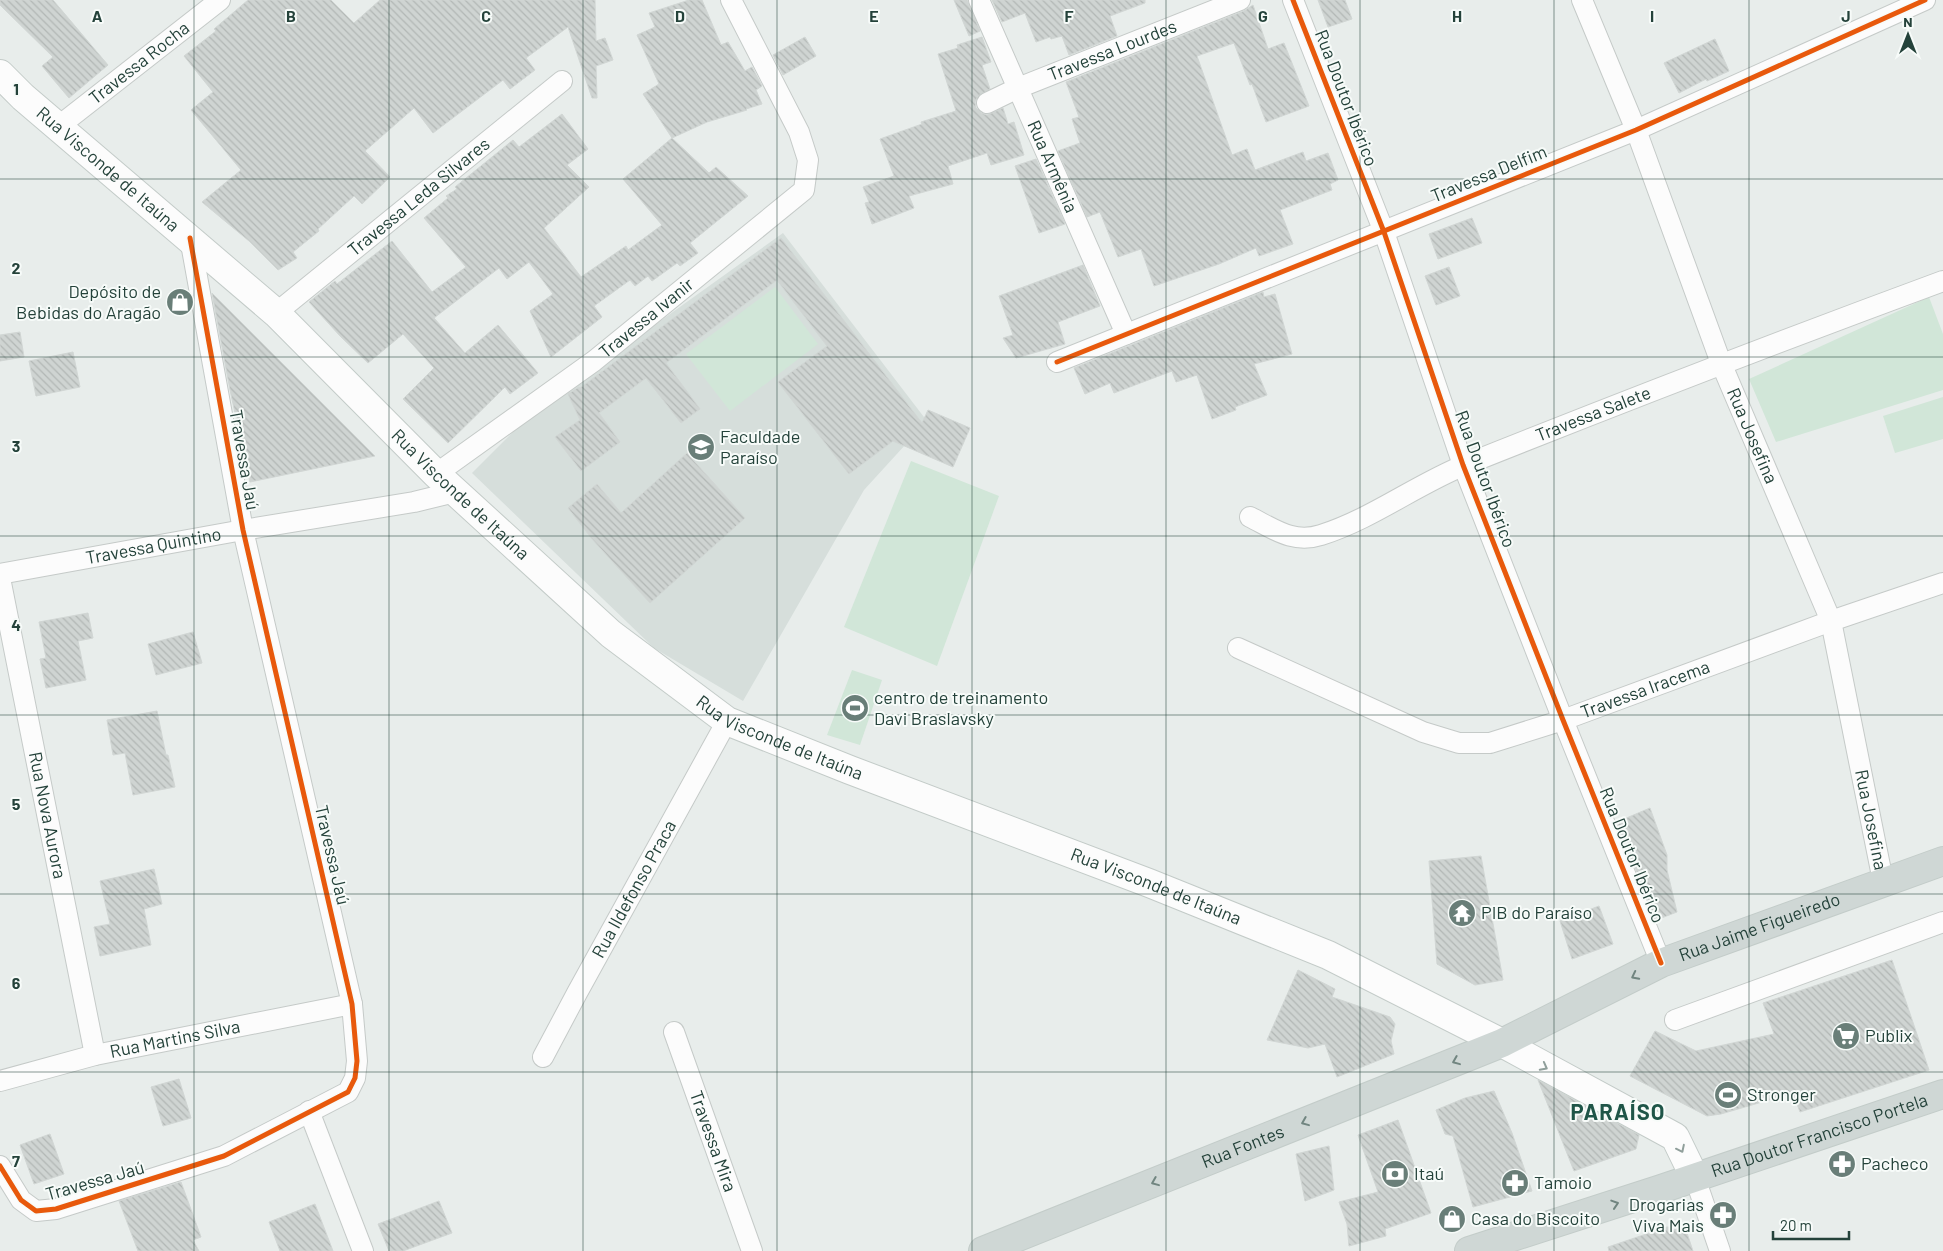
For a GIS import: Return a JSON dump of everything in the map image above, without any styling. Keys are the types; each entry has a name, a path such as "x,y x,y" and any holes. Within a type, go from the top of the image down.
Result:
{"main road":[{"name":"Rua Visconde de Itaúna","path":"0,74 23,97 276,313 445,483 611,634 727,721 850,770 1149,883 1328,955 1502,1043 1675,1137 1695,1178"},
{"name":"Rua Jaime Figueiredo","path":"1502,1043 1661,963 1943,861"},
{"name":"Rua Fontes","path":"983,1251 1502,1043"},
{"name":"Rua Doutor Francisco Portela","path":"1468,1251 1695,1178 1943,1094"}],"street":[{"name":"Travessa Rocha","path":"59,126 220,0"},
{"name":"Travessa Ivanir","path":"445,483 804,190 808,160 799,132 731,0"},
{"name":"Rua Armênia","path":"979,0 1126,334"},
{"name":"Travessa Lourdes","path":"987,103 1018,88 1240,0"},
{"name":"Rua Doutor Ibérico","path":"1292,0 1384,232 1463,465 1661,963"},
{"name":"Rua Josefina","path":"1582,0 1636,130 1721,363 1831,621 1883,882"},
{"name":"Travessa Delfim","path":"1057,362 1636,130 1925,0"},
{"name":"Travessa Leda Silvares","path":"276,313 562,81"},
{"name":"Travessa Jaú","path":"0,1166 21,1200 36,1211 56,1209 224,1156 348,1092 355,1078 357,1061 352,1004 243,530 190,238"},
{"name":"Travessa Salete","path":"1250,517 1293,538 1319,536 1356,520 1463,465 1721,363 1943,281"},
{"name":"Travessa Quintino","path":"0,574 243,530 414,502 445,483"},
{"name":"Rua Nova Aurora","path":"0,578 96,1055"},
{"name":"Travessa Iracema","path":"1238,648 1424,732 1459,743 1490,743 1563,720 1831,621 1943,583"},
{"name":"Rua Ildefonso Praca","path":"543,1057 727,721"},
{"path":"1675,1020 1943,922"},
{"name":"Rua Martins Silva","path":"0,1080 96,1055 352,1004"},
{"name":"Travessa Mira","path":"674,1032 752,1251"},
{"path":"309,1111 363,1251"},
{"path":"1695,1178 1720,1251"}],"shaded area":[{"name":"Faculdade Paraíso","path":"783,233 927,421 864,490 743,701 654,648 472,473 532,413"}],"green space":[{"path":"775,287 818,344 730,411 686,354"},
{"path":"1929,297 1943,334 1943,390 1776,442 1749,379"},
{"path":"1943,397 1943,439 1895,453 1883,416"},
{"path":"911,461 999,496 937,666 844,627"},
{"name":"centro de treinamento Davi Braslavsky","path":"852,670 882,680 860,745 827,735"}],"building":[{"path":"0,0 53,0 108,65 69,98 42,66 53,57 0,5"},
{"path":"248,0 331,0 354,23 380,0 595,0 596,41 605,38 613,60 596,66 597,98 592,98 568,27 526,58 535,70 510,89 503,80 433,133 414,108 365,151 390,177 362,204 354,196 318,229 319,231 293,252 297,258 278,270 249,241 202,202 241,170 191,110 213,92 184,56 216,31 214,29"},
{"path":"689,0 702,0 721,45 728,42 745,71 752,67 762,86 756,90 762,104 707,122 672,138 643,94 659,84 637,35 655,27 649,13"},
{"path":"954,0 967,0 980,31 969,36"},
{"path":"992,0 1145,0 1145,3 1110,16 1117,36 1069,55 1062,36 1051,39 1050,37 1036,42 1025,13 1002,22"},
{"path":"1318,0 1345,0 1352,19 1328,27"},
{"path":"1253,5 1268,49 1284,43 1309,106 1266,122 1234,43 1197,56 1232,155 1247,149 1255,170 1303,152 1306,161 1328,153 1338,180 1330,184 1332,190 1280,210 1293,244 1259,256 1256,248 1219,264 1154,286 1141,249 1118,257 1100,212 1087,217 1058,151 1080,143 1072,119 1079,117 1066,82 1244,11"},
{"path":"805,37 816,56 783,75 773,55"},
{"path":"982,37 991,62 982,65 990,89 978,96 975,102 976,108 981,113 987,115 1003,108 1008,124 1014,122 1024,155 991,165 987,153 948,166 953,184 909,196 914,208 872,224 865,203 869,202 863,187 894,176 880,139 922,124 921,122 956,111 938,54 958,48 957,45"},
{"path":"1715,39 1729,71 1707,81 1706,79 1679,93 1664,63"},
{"path":"562,114 588,149 567,165 589,187 544,228 581,277 626,246 628,250 662,225 623,179 672,138 709,173 716,167 748,196 690,243 698,253 680,266 677,263 652,281 648,276 635,286 630,280 594,306 602,317 551,357 530,311 553,294 529,262 507,279 499,268 434,318 465,353 498,325 538,373 510,394 505,387 448,443 403,399 434,368 403,334 368,363 309,302 335,281 337,284 392,241 432,292 466,267 424,218 448,198 446,196 457,189 455,187 513,140 519,147"},
{"path":"1036,159 1065,224 1039,233 1015,166"},
{"path":"1472,218 1482,243 1438,259 1429,234"},
{"path":"781,238 922,423 928,410 970,428 953,467 893,441 849,474 778,382 827,346 777,280 666,363 700,409 681,423 646,378 599,413 620,442 581,471 555,437 580,420 568,394 580,388"},
{"path":"1083,265 1100,306 1058,322 1065,344 1016,358 1003,338 1013,335 999,296"},
{"path":"1449,267 1460,296 1436,305 1425,276"},
{"path":"1263,292 1264,297 1275,294 1292,354 1254,364 1267,395 1235,407 1236,410 1212,419 1197,375 1176,382 1172,371 1114,393 1110,383 1085,394 1074,368"},
{"path":"212,293 375,456 250,482"},
{"path":"20,332 24,357 0,361 0,335"},
{"path":"73,352 80,387 36,396 29,361"},
{"path":"687,453 745,518 650,603 592,539 568,508 597,484 621,513"},
{"path":"88,613 93,638 78,641 86,680 46,688 40,659 46,658 39,622"},
{"path":"193,632 202,663 156,675 148,644"},
{"path":"157,711 175,787 133,795 125,753 113,755 107,720"},
{"path":"1650,808 1667,855 1667,870 1677,912 1656,920 1617,822"},
{"name":"PIB do Paraíso","path":"1481,856 1503,980 1475,985 1437,964 1429,861"},
{"path":"154,869 162,904 144,909 151,945 100,956 94,927 110,924 100,881"},
{"path":"1599,906 1613,944 1572,959 1560,921"},
{"name":"Publix","path":"1892,960 1929,1070 1800,1112 1793,1093 1721,1114 1707,1116 1630,1076 1655,1031 1696,1051 1774,1034 1763,1003"},
{"path":"1298,970 1335,989 1332,997 1390,1017 1395,1024 1391,1041 1394,1054 1337,1077 1325,1044 1308,1048 1267,1040"},
{"path":"179,1079 191,1118 163,1126 151,1087"},
{"path":"1538,1080 1639,1135 1636,1149 1574,1171"},
{"path":"1494,1091 1512,1133 1532,1191 1473,1207 1453,1136 1445,1134 1436,1110 1465,1098"},
{"name":"Itaú","path":"1398,1120 1431,1213 1385,1229 1386,1236 1349,1246 1347,1224 1339,1202 1378,1192 1358,1135"},
{"path":"50,1134 64,1174 34,1184 20,1145"},
{"path":"1329,1146 1334,1190 1305,1201 1296,1154"},
{"path":"181,1182 201,1237 193,1240 199,1251 138,1251 119,1201"},
{"path":"439,1201 452,1233 403,1251 389,1251 378,1224"},
{"path":"315,1204 333,1251 280,1251 269,1222"},
{"path":"1667,1227 1685,1227 1693,1251 1609,1251 1608,1247"}],"cycle path":[{"path":"1293,0 1384,232 1463,465 1661,963"},
{"path":"1057,362 1636,130 1925,0"},
{"path":"0,1166 21,1200 36,1211 56,1209 224,1156 348,1092 355,1078 357,1061 352,1004 243,530 190,238"}],"place":[{"name":"Depósito de Bebidas do Aragão","path":"180,302"},
{"name":"Faculdade Paraíso","path":"701,447"},
{"name":"centro de treinamento Davi Braslavsky","path":"855,708"},
{"name":"PIB do Paraíso","path":"1462,913"},
{"name":"Publix","path":"1846,1036"},
{"name":"Stronger","path":"1728,1095"},
{"name":"Pacheco","path":"1842,1164"},
{"name":"Itaú","path":"1395,1174"},
{"name":"Tamoio","path":"1515,1183"},
{"name":"Drogarias Viva Mais","path":"1723,1215"},
{"name":"Casa do Biscoito","path":"1452,1219"}],"district":[{"name":"PARAÍSO","path":"1618,1112"}]}
